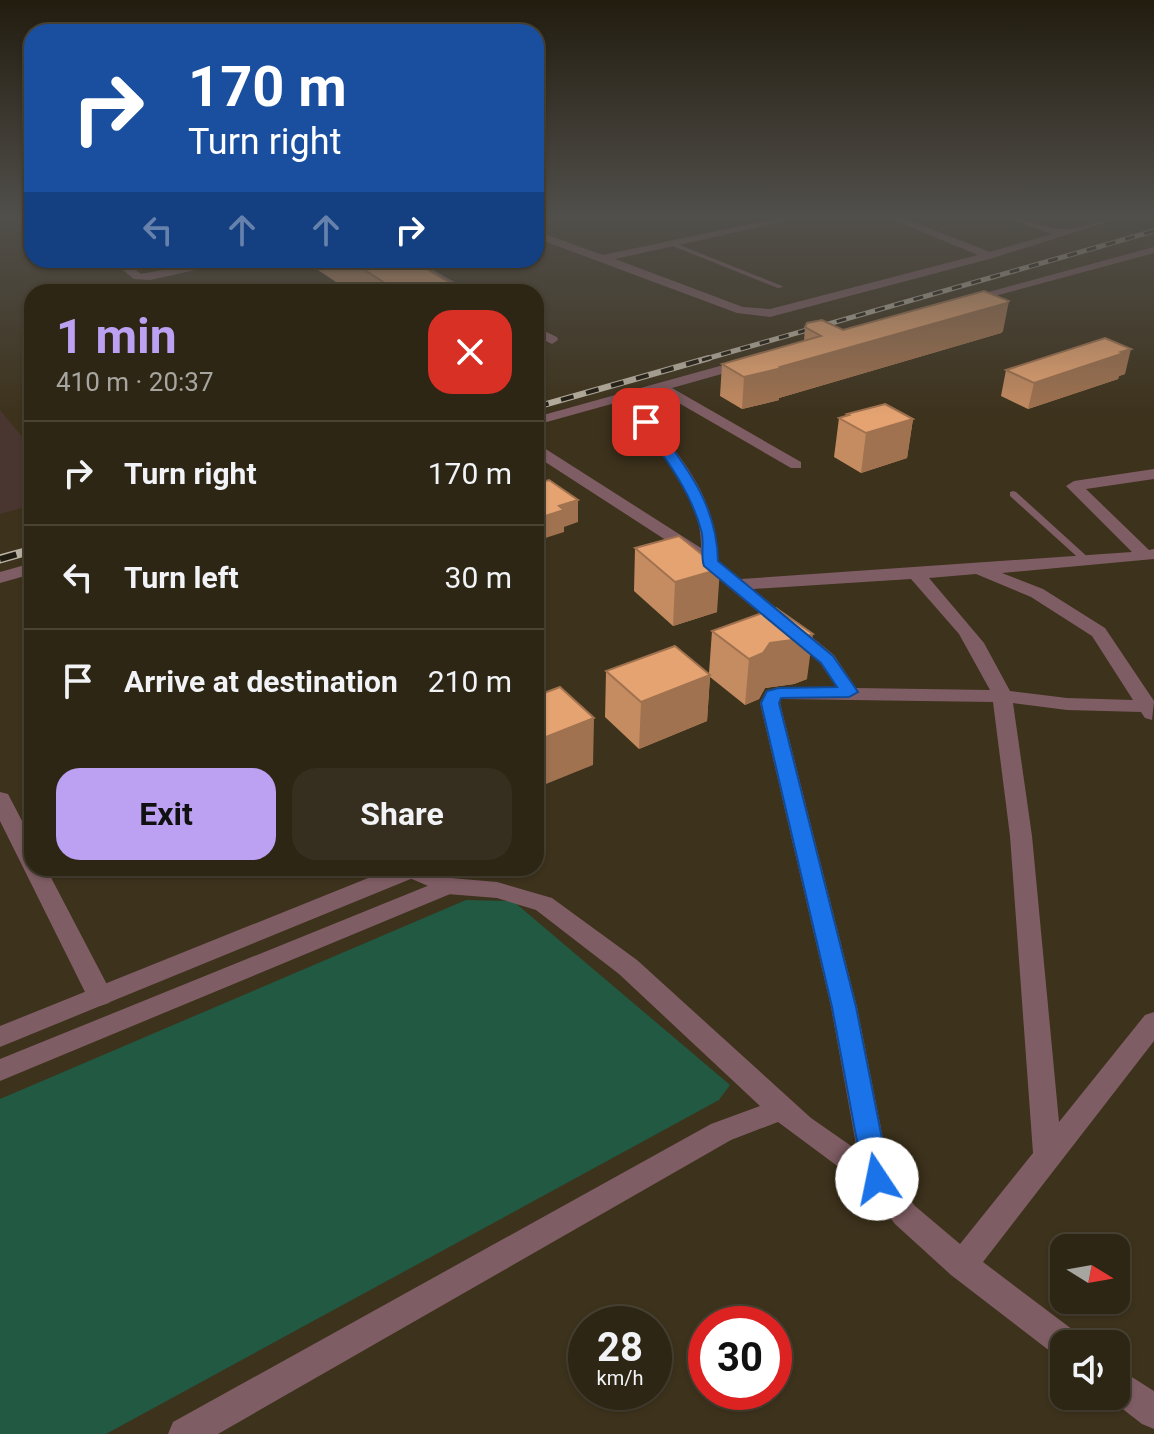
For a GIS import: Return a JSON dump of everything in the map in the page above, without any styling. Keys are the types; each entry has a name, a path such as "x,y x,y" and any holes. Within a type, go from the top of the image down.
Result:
{"street":[{"path":"668,282 741,310 770,313 889,282"},
{"path":"952,304 1035,282"},
{"path":"544,336 552,340"},
{"path":"544,419 756,360"},
{"path":"661,387 796,465"},
{"path":"646,422 681,469 698,505 710,532 710,563"},
{"path":"544,454 710,563 827,659 849,692"},
{"path":"1150,554 1074,486 1154,474"},
{"path":"736,585 1088,562 1150,554"},
{"path":"977,569 1037,593 1099,632 1152,711"},
{"path":"0,578 24,570"},
{"path":"915,573 946,603 978,652 1001,696 1016,787 1030,920 1048,1159"},
{"path":"877,1179 844,1007 770,703 773,695 849,692 1001,696 1152,711"},
{"path":"0,799 24,846"},
{"path":"39,876 100,996"},
{"path":"0,1037 392,876"},
{"path":"425,876 447,886 497,890 544,904 628,967 801,1126 877,1179 905,1215 962,1265 1050,1332"},
{"path":"0,1070 447,886"},
{"path":"962,1265 1154,1022"},
{"path":"185,1434 721,1132 783,1109"},
{"path":"1130,1394 1154,1412"}],"lane":[{"path":"767,282 780,287"},
{"path":"1013,494 1088,562"}],"shaded area":[{"path":"0,410 24,439 24,507 0,514"}],"green space":[{"path":"466,900 513,901 730,1085 719,1100 106,1434 0,1434 0,1099"}],"building":[{"path":"383,282 452,284 386,284"},
{"path":"984,291 1009,301 744,377 722,364 821,336 805,327 807,323 822,320 843,330"},
{"path":"1105,338 1131,349 1034,383 1006,370"},
{"path":"885,404 913,419 866,433 839,418 847,414"},
{"path":"549,480 578,500 559,506 564,510 544,516 544,482"},
{"path":"679,536 720,569 675,582 635,548"},
{"path":"776,608 813,634 770,643 763,653 749,659 712,631"},
{"path":"675,646 710,675 641,702 606,671"},
{"path":"560,687 594,718 544,738 544,693"}],"railway":[{"path":"702,360 976,282"},
{"path":"544,405 709,358"},
{"path":"0,559 24,552"}],"route":[{"path":"646,422 681,469 698,505 710,532 710,563 827,659 849,692 779,693 773,695 770,703 844,1007 877,1179"}]}
